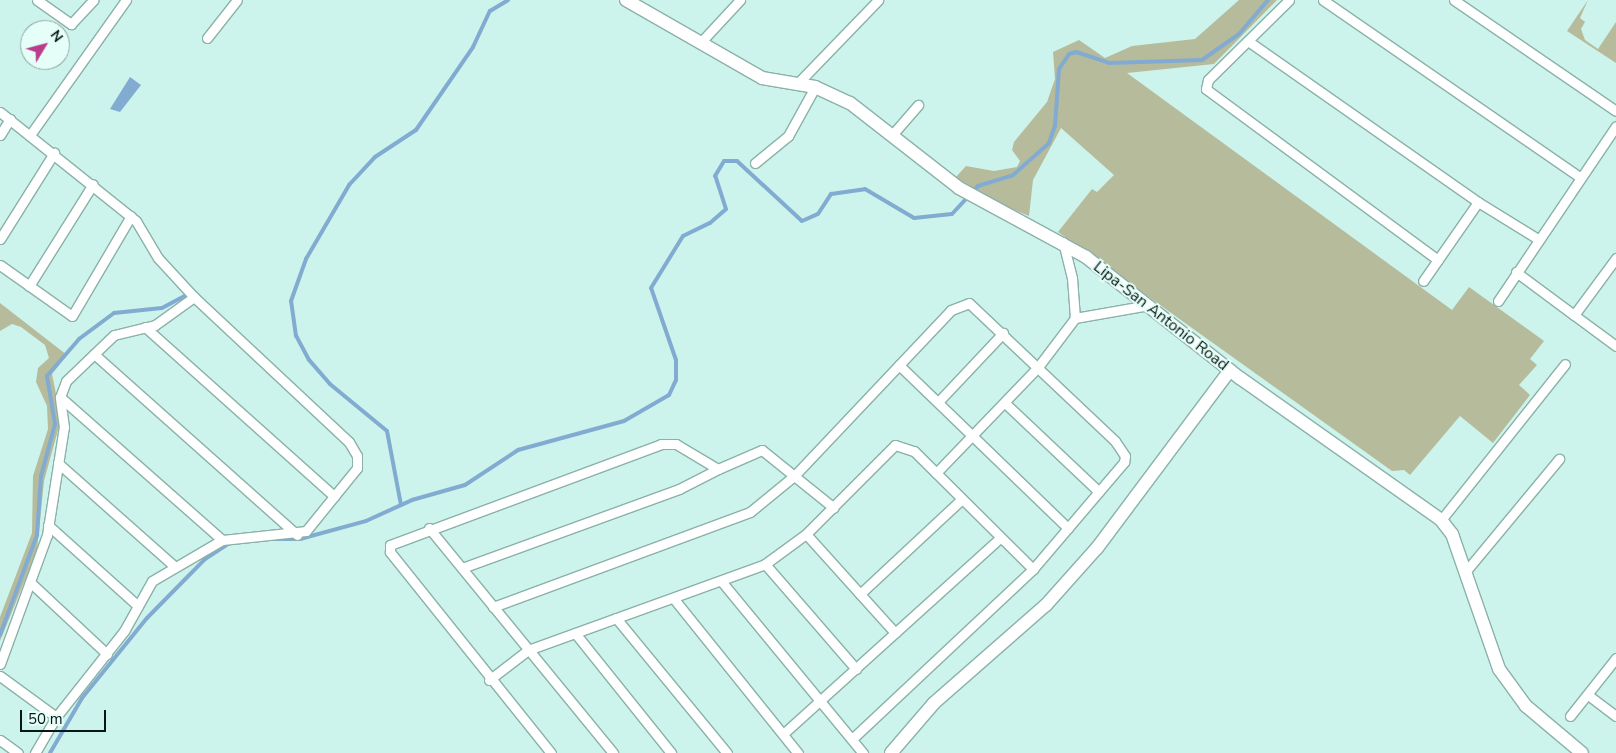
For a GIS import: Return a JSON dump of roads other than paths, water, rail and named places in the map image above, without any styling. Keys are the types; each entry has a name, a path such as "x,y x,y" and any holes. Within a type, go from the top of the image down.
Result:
{"main road":[{"name":"Lipa-San Antonio Road","path":"626,0 762,78 815,87 850,103 959,188 1062,241 1149,305 1230,370 1441,520 1452,534 1499,669 1526,706 1582,753"},
{"path":"892,753 934,703 1046,604 1097,548 1230,370"}],"street":[{"path":"37,0 71,24 93,0"},
{"path":"30,135 126,0"},
{"path":"207,38 237,0"},
{"path":"700,43 740,0"},
{"path":"797,84 878,0"},
{"path":"1289,0 1208,80 1206,90 1438,260"},
{"path":"1323,0 1580,177"},
{"path":"1454,0 1616,112"},
{"path":"1248,41 1478,202 1538,239"},
{"path":"755,163 788,136 815,87"},
{"path":"892,135 918,105"},
{"path":"0,112 131,216 158,258 194,297 355,449 357,468 312,527 297,535 222,540 174,566 152,581 107,654 56,717 35,753"},
{"path":"0,135 10,119"},
{"path":"1498,301 1616,126"},
{"path":"0,239 54,154"},
{"path":"29,286 93,184"},
{"path":"1424,281 1478,202"},
{"path":"0,265 73,316 131,216"},
{"path":"936,474 1038,367 1075,318 1072,278 1062,241"},
{"path":"1574,315 1616,258"},
{"path":"1516,272 1616,346"},
{"path":"0,664 32,583 48,525 64,426 60,397 70,375 114,335 162,321 194,297"},
{"path":"493,607 737,519 795,475 899,364 960,304 975,306 1122,448 1124,462 1033,570 852,739"},
{"path":"1075,318 1149,305"},
{"path":"145,327 334,496"},
{"path":"938,402 1003,333"},
{"path":"94,354 297,535"},
{"path":"899,364 1068,528"},
{"path":"1441,520 1565,364"},
{"path":"60,397 222,540"},
{"path":"1004,403 1099,492"},
{"path":"551,753 489,680 390,552 396,541 661,444 676,444 718,469"},
{"path":"489,680 528,650 722,582 765,564 806,534 895,445 914,451 1033,570"},
{"path":"462,568 680,489 718,469 762,450 834,508"},
{"path":"1466,571 1559,459"},
{"path":"58,463 174,566"},
{"path":"860,594 962,500"},
{"path":"48,525 138,606"},
{"path":"429,528 613,753"},
{"path":"806,534 895,633"},
{"path":"783,734 821,702 1000,538"},
{"path":"765,564 856,669"},
{"path":"722,582 863,753"},
{"path":"32,583 107,654"},
{"path":"674,599 798,753"},
{"path":"616,618 727,753"},
{"path":"575,633 671,753"},
{"path":"1570,716 1616,658"},
{"path":"0,676 56,717"},
{"path":"1588,695 1616,716"},
{"path":"0,740 18,753"}],"water":[{"path":"130,77 141,85 120,112 110,109"}],"waterway":[{"path":"401,505 387,431 330,384 309,360 296,336 291,301 306,259 349,185 375,157 416,130 473,47 490,11 508,0"},
{"path":"270,539 300,539 366,521 412,500 465,485 518,450 624,421 669,395 676,380 676,360 651,288 683,236 710,223 726,209 715,176 724,161 737,161 802,221 818,214 831,194 865,189 914,218 952,214 978,186 1013,175 1049,143 1055,126 1059,69 1069,54 1076,52 1109,63 1202,60 1239,34 1268,0"},
{"path":"0,635 37,535 41,476 55,424 47,376 79,339 114,313 162,308 190,293"},
{"path":"50,753 82,698 147,618 205,559 231,542"}]}
